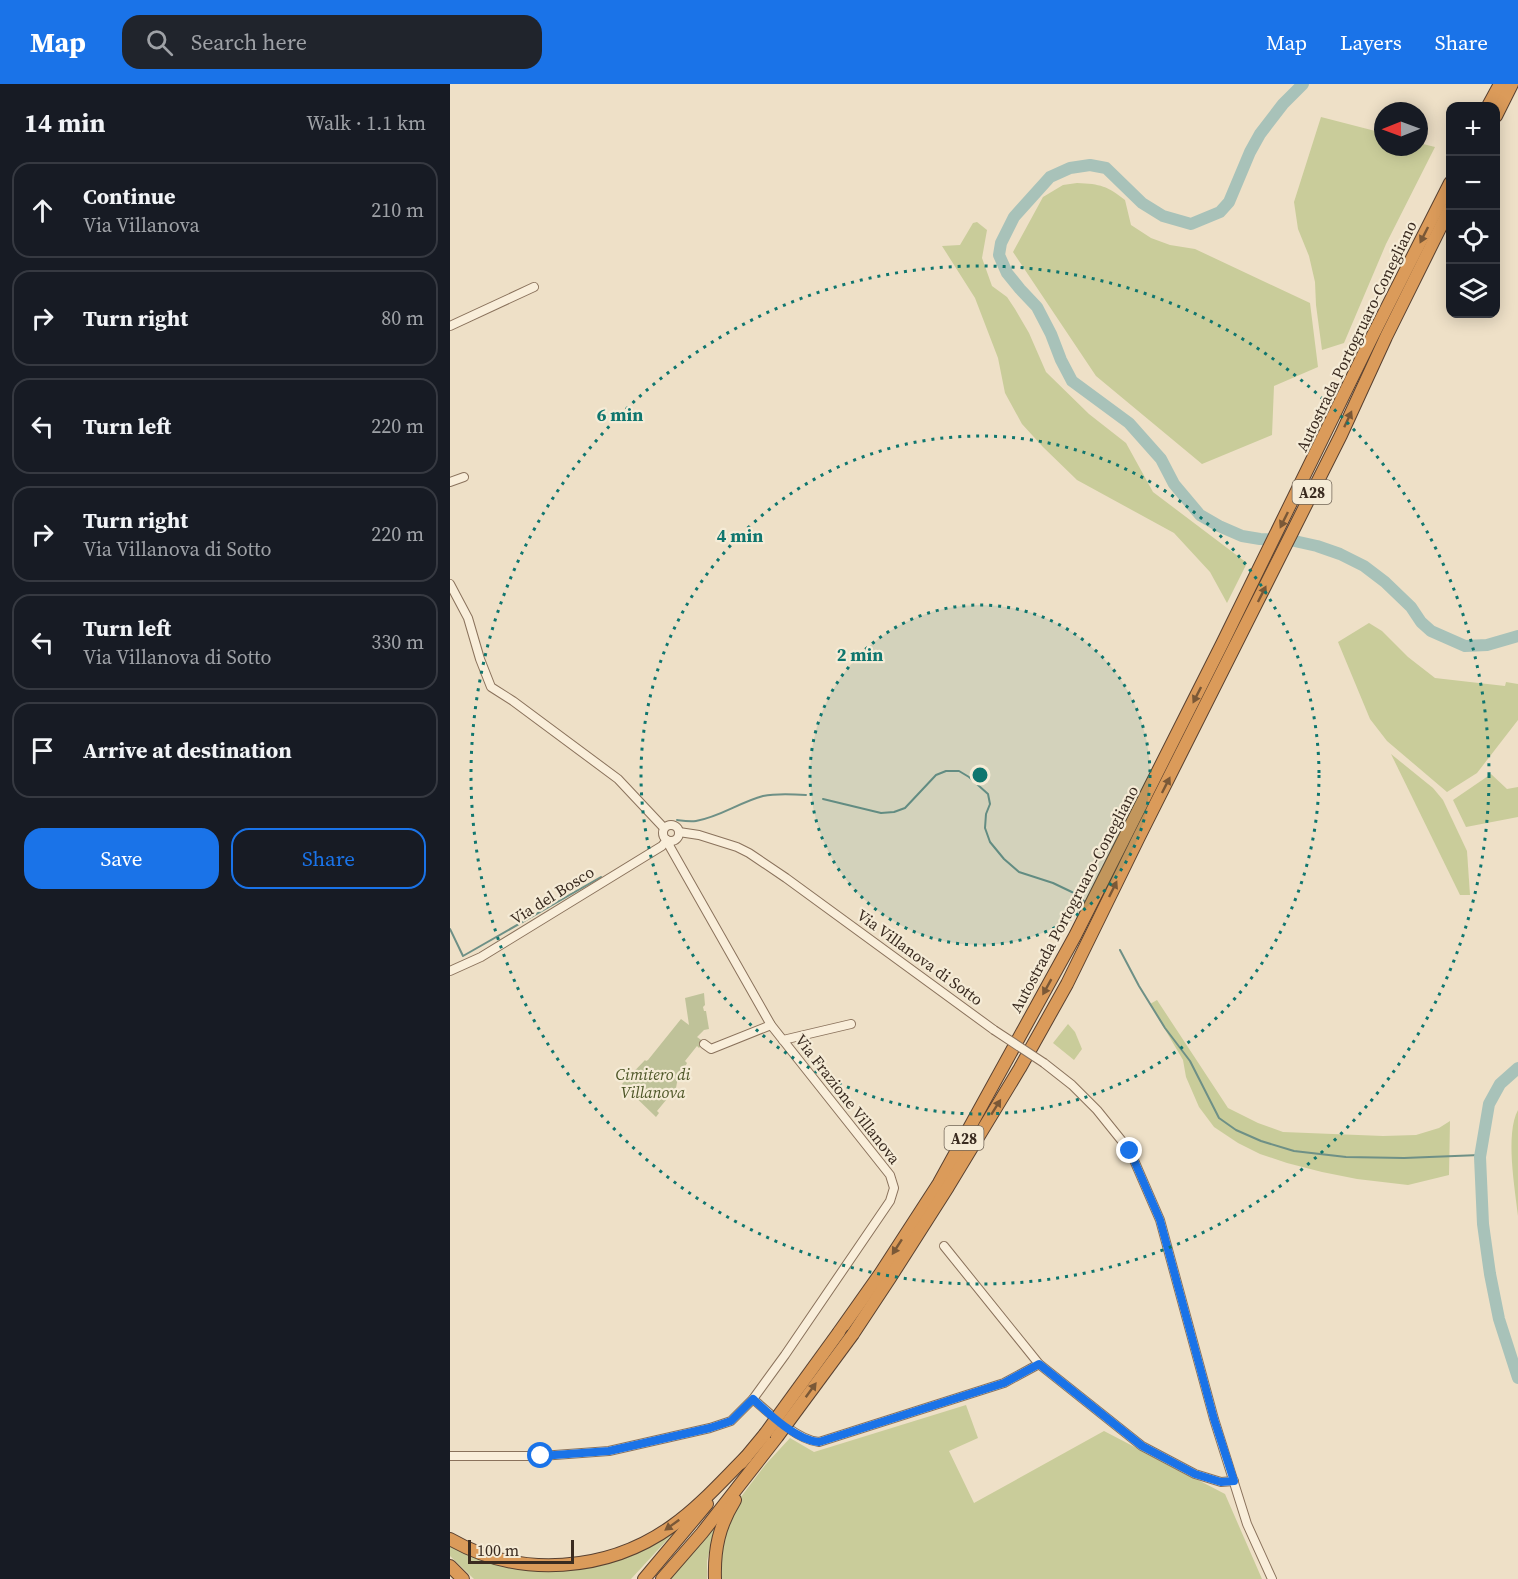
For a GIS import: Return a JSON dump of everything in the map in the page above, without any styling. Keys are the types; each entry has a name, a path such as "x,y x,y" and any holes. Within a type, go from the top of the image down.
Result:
{"highway":[{"path":"1490,102 1500,84"},
{"path":"1500,108 1512,84"},
{"name":"Autostrada Portogruaro-Conegliano","path":"644,1579 746,1457 771,1436 853,1334 1020,1068 1088,941 1133,836 1380,336 1446,192"},
{"name":"Autostrada Portogruaro-Conegliano","path":"1380,336 1449,210"},
{"name":"Autostrada Portogruaro-Conegliano","path":"662,1579 759,1461 771,1436 939,1183 1075,936 1133,836"},
{"path":"450,1539 481,1554 505,1561 528,1564 571,1565 609,1558 647,1542 672,1526 746,1457"},
{"path":"715,1579 717,1541 731,1508 759,1461"},
{"path":"450,1566 463,1579"}],"street":[{"path":"450,326 534,287"},
{"path":"450,482 464,477"},
{"path":"450,584 468,618 491,687 618,779 664,828"},
{"path":"671,825 676,827 679,832 676,839 668,841 663,835 664,828 671,825"},
{"name":"Via Villanova di Sotto","path":"679,832 699,835 749,853 786,878 1072,1085 1097,1110 1130,1151 1160,1220 1214,1419 1247,1524 1272,1579"},
{"name":"Via del Bosco","path":"450,971 481,957 668,841"},
{"name":"Via Frazione Villanova","path":"668,841 771,1025 890,1175 894,1188 890,1201 753,1399"},
{"path":"783,1040 851,1024"},
{"path":"704,1044 711,1049 771,1025"},
{"path":"944,1246 1039,1364 1142,1446 1195,1474 1221,1482 1234,1481"},
{"path":"450,1456 541,1456 609,1451 731,1421 753,1399 769,1414 804,1439 819,1442 1004,1383 1039,1364"}],"green space":[{"path":"1321,117 1374,131 1374,156 1428,156 1428,145 1435,147 1386,244 1344,343 1322,350 1315,282 1309,256 1298,229 1294,202"},
{"path":"1077,183 1103,187 1119,195 1125,200 1131,225 1151,238 1170,245 1195,249 1310,303 1318,367 1274,386 1272,435 1202,464 1096,376 1013,252 1043,197 1063,185"},
{"path":"977,222 987,230 982,258 992,286 1007,297 1015,309 1029,333 1046,372 1089,414 1126,443 1153,492 1247,563 1227,603 1210,572 1174,533 1077,480 1022,424 1005,393 998,358 975,298 942,246 960,245 973,223"},
{"path":"1369,623 1382,631 1408,657 1435,678 1505,686 1506,682 1518,684 1518,720 1477,773 1447,792 1387,741 1370,719 1338,642"},
{"path":"1391,754 1433,788 1443,800 1467,851 1470,895 1460,895"},
{"path":"1491,774 1507,789 1518,787 1518,817 1466,827 1453,800"},
{"name":"Cimitero di Villanova","path":"704,993 705,1005 703,1007 706,1011 709,1029 704,1030 697,1037 704,1042 699,1048 697,1046 685,1061 687,1063 678,1077 676,1088 657,1111 659,1113 656,1117 622,1084 645,1060 648,1060 681,1019 689,1025 685,998"},
{"path":"1157,1000 1228,1108 1283,1132 1416,1135 1439,1128 1450,1121 1449,1175 1408,1185 1357,1179 1287,1163 1260,1154 1238,1143 1214,1127 1199,1107 1186,1077 1183,1060 1150,1004"},
{"path":"1068,1024 1075,1032 1082,1049 1074,1060 1053,1043"},
{"path":"1518,1110 1518,1216 1511,1147 1514,1120"},
{"path":"966,1405 978,1438 949,1451 974,1503 1104,1431 1225,1494 1262,1579 719,1579 721,1535 740,1498 790,1438 814,1452"},
{"path":"715,1525 707,1561 707,1579 669,1579"},
{"path":"680,1526 631,1579 474,1579 450,1556 450,1543 478,1556 576,1568"}],"waterway":[{"path":"1303,84 1283,104 1260,134 1229,202 1220,212 1191,224 1163,216 1142,203 1106,168 1090,165 1070,168 1050,177 1014,217 1001,243 999,255 1007,273 1037,307 1072,381 1129,423 1161,459 1174,484 1200,515 1242,536 1290,540 1340,554 1364,566 1385,582 1411,607 1421,622 1431,631 1465,646 1487,645 1518,636"},
{"path":"823,799 881,813 894,812 905,808 936,775 946,771 959,771 988,794 990,804 986,814 985,828 990,842 1004,859 1019,872 1053,883 1076,894 1086,903"},
{"path":"677,820 705,819 763,796 806,795"},
{"path":"450,929 463,956 601,877"},
{"path":"1120,950 1165,1028 1190,1061 1219,1118 1236,1130 1261,1141 1294,1151 1346,1157 1404,1158 1480,1155"},
{"path":"1518,1068 1500,1084 1489,1104 1480,1157 1483,1224 1490,1274 1499,1319 1518,1378"}],"route":[{"path":"541,1456 609,1451 710,1428 731,1421 753,1399 769,1414 804,1439 819,1442 983,1391 1004,1383 1039,1364 1142,1446 1195,1474 1221,1482 1234,1481 1214,1419 1160,1220 1130,1151"}]}
